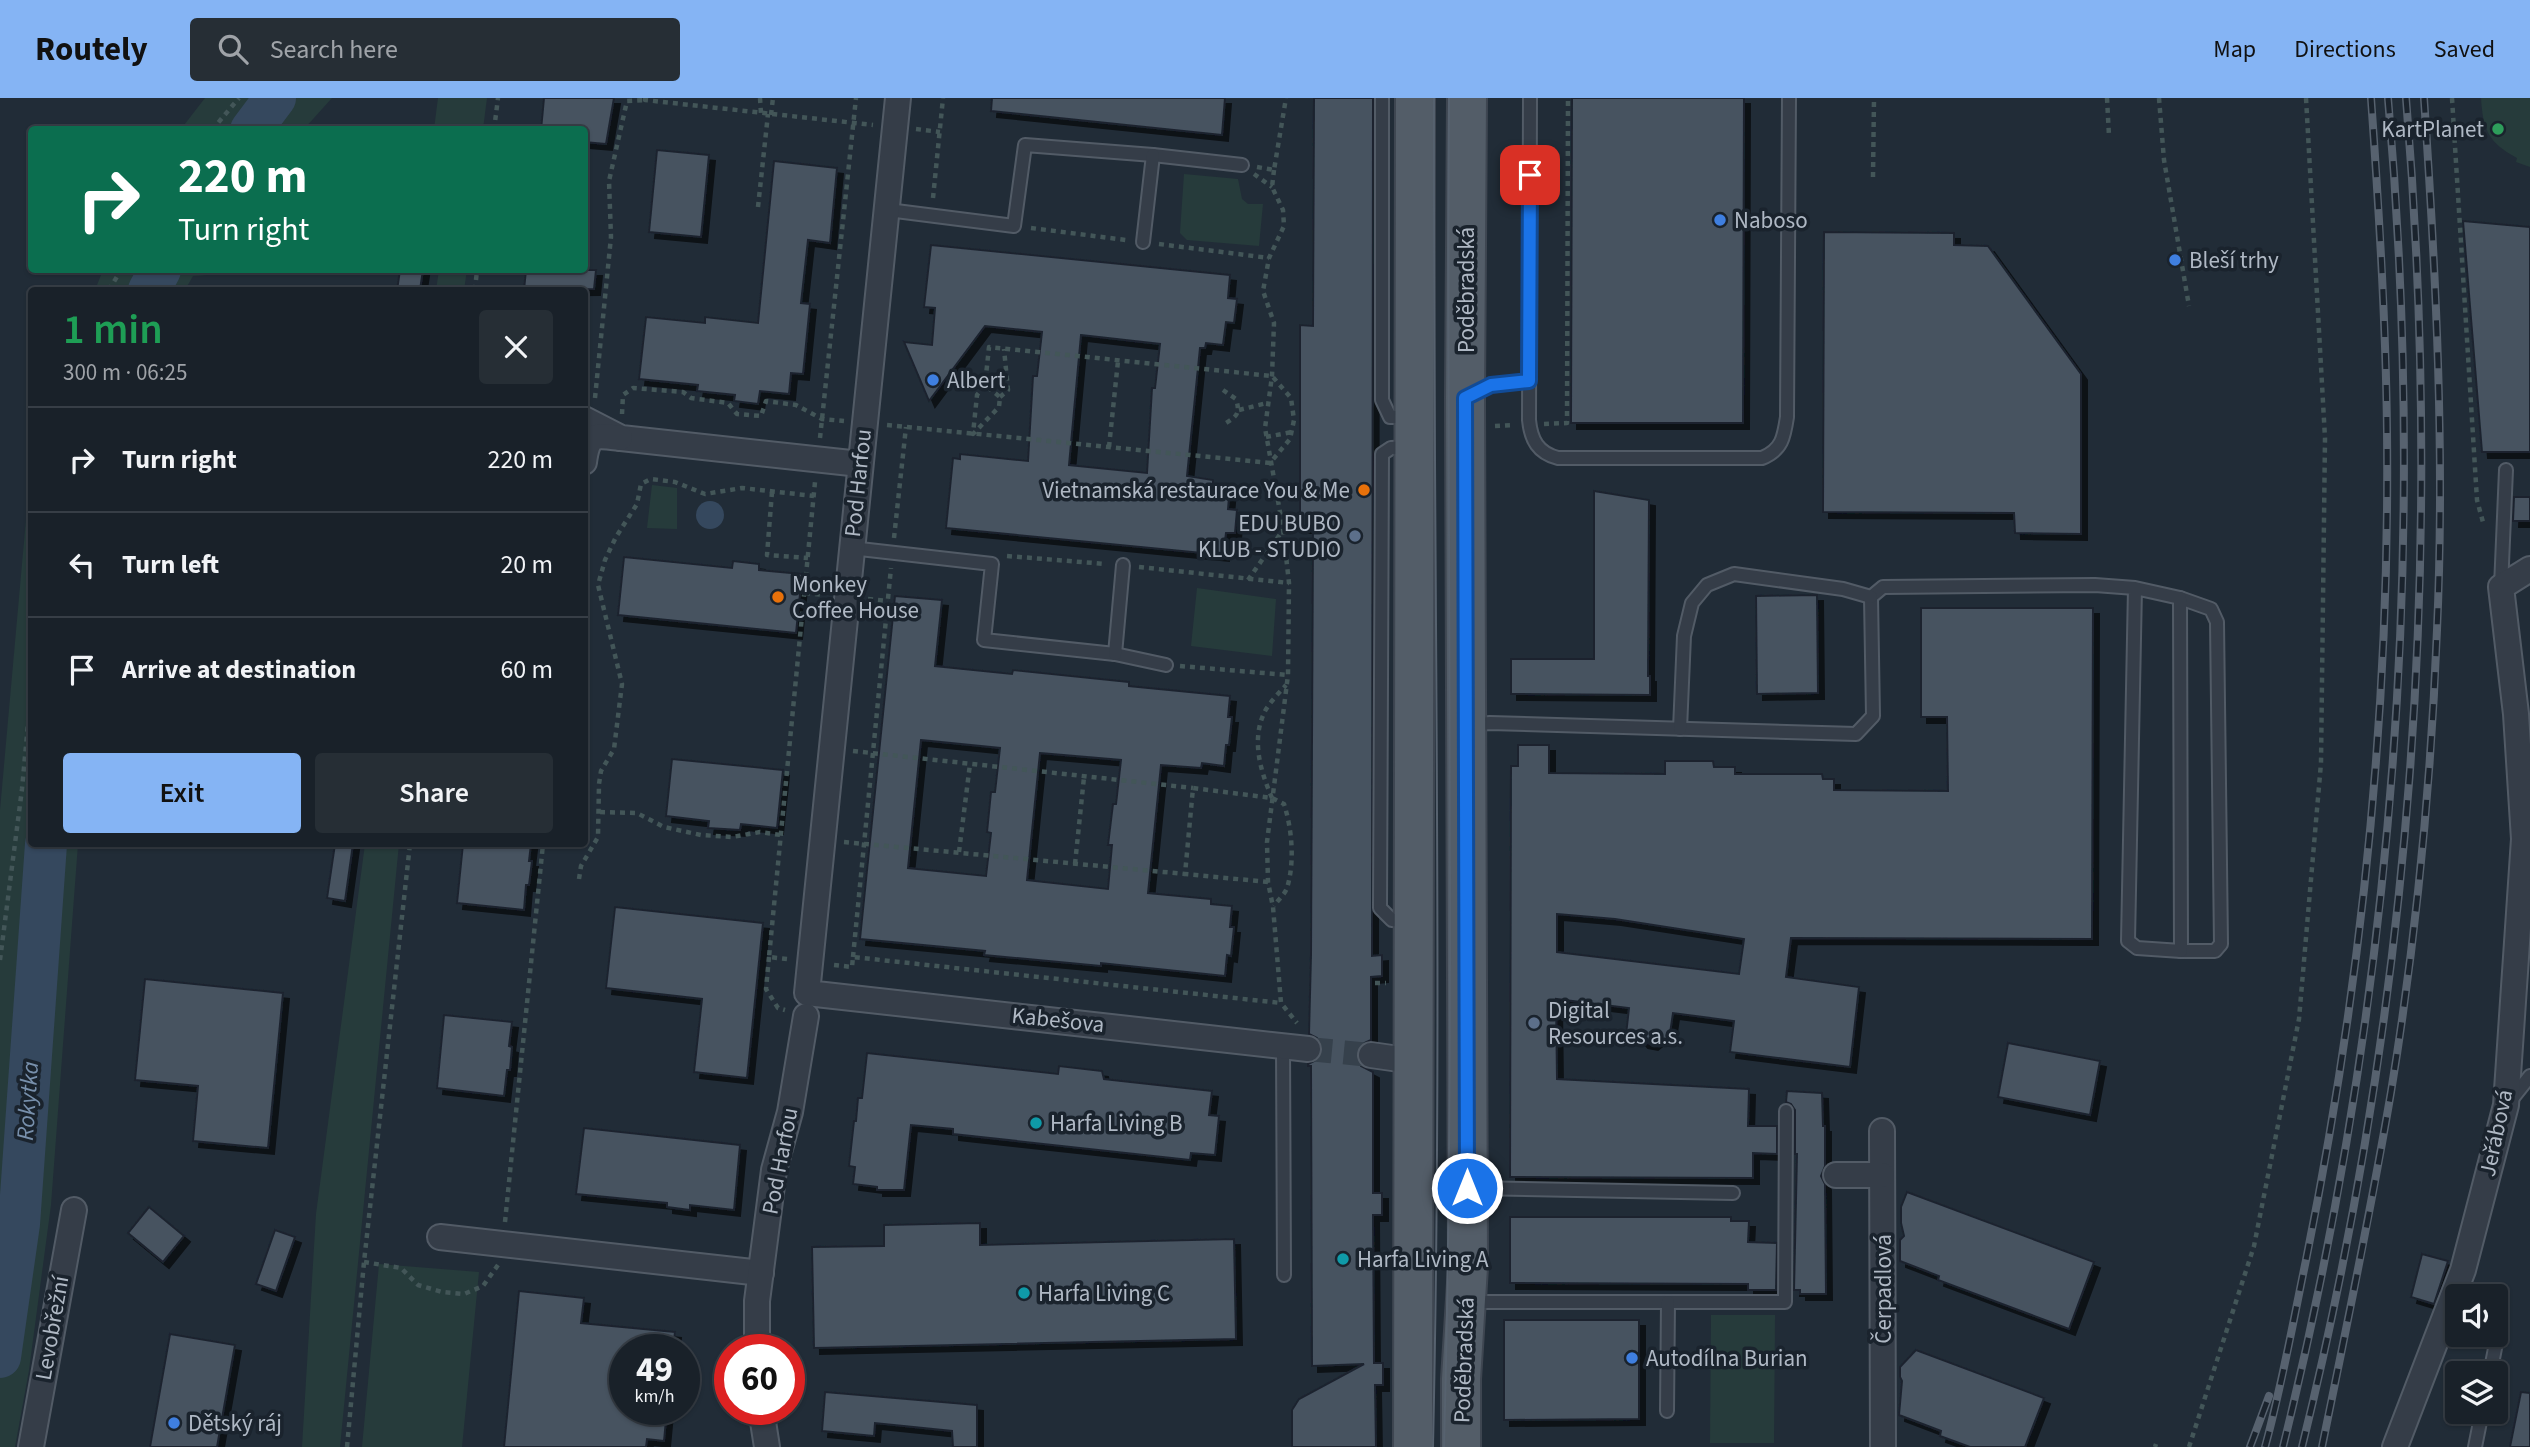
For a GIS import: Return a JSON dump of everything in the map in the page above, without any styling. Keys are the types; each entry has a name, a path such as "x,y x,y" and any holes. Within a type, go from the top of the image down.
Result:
{"main road":[{"path":"1413,1447 1415,98"},
{"name":"Poděbradská","path":"1461,1447 1467,1188 1467,98"}],"street":[{"name":"Pod Harfou","path":"757,1334 757,1301 774,1170 790,1112 807,1004 898,98"},
{"path":"589,421 621,438"},
{"path":"588,443 597,436 860,464"},
{"path":"2501,587 2530,569"},
{"name":"Jeřábová","path":"2395,1447 2463,1269 2506,1105 2524,839 2516,714 2501,587"},
{"name":"Kabešova","path":"807,1004 1297,1047"},
{"path":"1371,1055 1413,1061"},
{"name":"Čerpadlová","path":"1882,1131 1884,1447"},
{"path":"1836,1175 1882,1175"},
{"name":"Levobřežní","path":"31,1447 74,1209"},
{"path":"440,1237 761,1273"},
{"path":"764,1425 767,1447"}],"lane":[{"path":"1382,98 1382,400 1390,417 1414,432"},
{"path":"1530,98 1529,425 1537,446 1545,455 1558,458 1762,458 1774,453 1785,434 1787,417 1789,98"},
{"path":"888,210 1014,226 1025,145 1242,165"},
{"path":"1143,242 1153,155"},
{"path":"1465,398 1491,385 1529,381"},
{"path":"2501,587 2506,470"},
{"path":"851,548 992,564 984,639 1115,654 1166,665"},
{"path":"1115,654 1123,565"},
{"path":"1680,729 1684,636 1692,603 1707,585 1734,575 1843,589 1871,597"},
{"path":"1871,597 1883,587 2095,585 2135,588 2180,598 2211,609 2217,622 2221,944 2215,951 2137,948 2128,941 2135,588"},
{"path":"1466,725 1490,723 1856,734 1873,716 1871,597"},
{"path":"2180,598 2181,951"},
{"path":"1284,1275 1297,1047"},
{"path":"2506,1105 2530,1076"},
{"path":"1466,1302 1785,1303 1786,1111"},
{"path":"1467,1188 1733,1193"},
{"path":"1667,1411 1668,1302"},
{"path":"2475,1447 2480,1424"}],"path":[{"path":"215,126 239,98"},
{"path":"494,126 498,98"},
{"path":"760,98 761,114"},
{"path":"758,206 773,98"},
{"path":"807,1004 778,1008 766,989 856,98"},
{"path":"931,216 943,98"},
{"path":"1286,98 1272,187 1284,218 1282,234 1269,258 1263,291 1273,323 1272,376 1267,403 1266,437 1283,529 1289,583 1288,675 1267,842 1268,882 1273,907 1281,1003 1300,1027 1297,1047"},
{"path":"1491,426 1567,423 1568,98"},
{"path":"1873,177 1874,98"},
{"path":"2107,98 2109,136"},
{"path":"2159,98 2164,160 2189,306"},
{"path":"2189,1447 2254,1246 2299,1019 2321,763 2325,438 2306,98"},
{"path":"2452,98 2477,500 2487,538"},
{"path":"589,421 611,237 609,181 626,100 645,99 769,115 940,132"},
{"path":"1242,165 1274,170"},
{"path":"973,434 977,396 985,385 989,347 1272,376 1291,398 1294,420 1290,439 1270,463"},
{"path":"973,434 999,407 1000,397 1008,390 1004,349"},
{"path":"1109,447 1118,360"},
{"path":"985,385 1000,397"},
{"path":"621,438 623,395 633,388 683,393 691,398 728,403 737,414 761,416 766,401 796,405 822,419 1270,463"},
{"path":"1223,390 1236,399 1239,410 1236,417 1226,423"},
{"path":"1239,410 1267,403"},
{"path":"769,957 852,967 906,427"},
{"path":"1266,437 1292,432"},
{"path":"579,879 581,866 598,837 598,783 601,771 614,749 622,684 598,585 605,560 616,537 637,504 641,484 651,479 675,482 705,494 742,488 814,496"},
{"path":"772,492 767,555 808,558"},
{"path":"1248,580 1283,529"},
{"path":"1166,665 1288,675"},
{"path":"1272,798 1263,777 1257,744 1266,709 1286,685"},
{"path":"0,960 28,724"},
{"path":"831,749 1272,798 1284,804 1290,821 1291,842 1286,890 1273,907"},
{"path":"959,852 970,764"},
{"path":"1075,864 1084,776"},
{"path":"1185,874 1193,788"},
{"path":"600,812 637,813 664,827 701,835 732,837 760,832 781,835"},
{"path":"822,841 1268,882"},
{"path":"347,1447 364,1262 410,847"},
{"path":"364,1262 401,1268 418,1284 442,1292 464,1294 483,1286 495,1272 502,1256 543,847"},
{"path":"853,957 1281,1003"}],"green space":[{"path":"205,98 332,98 307,126 183,126"},
{"path":"438,98 487,98 483,126 434,126"},
{"path":"2481,98 2530,98 2530,167 2516,162 2517,158 2493,140 2483,119"},
{"path":"1184,174 1238,179 1242,199 1248,204 1263,204 1259,246 1187,240 1180,233"},
{"path":"102,273 210,273 193,276 187,287 96,287"},
{"path":"439,273 467,273 464,287 436,287"},
{"path":"652,485 677,488 677,529 647,528"},
{"path":"28,497 28,847 78,847 51,1205 29,1370 15,1447 0,1447 0,810"},
{"path":"1197,588 1276,599 1272,656 1191,646"},
{"path":"365,847 399,847 340,1447 302,1447 316,1214"},
{"path":"379,1264 479,1272 462,1447 362,1447"},
{"path":"1711,1315 1775,1315 1774,1443 1710,1443"}],"water":[{"path":"710,501 720,505 724,515 720,525 710,529 700,525 696,515 700,505"}],"building":[{"path":"544,98 614,98 606,144 588,142 588,126 541,126"},
{"path":"992,98 1225,98 1222,135 991,111"},
{"path":"1314,98 1373,98 1372,956 1382,955 1382,976 1371,977 1371,1040 1360,1045 1356,1054 1361,1066 1373,1072 1373,1193 1382,1193 1382,1215 1373,1215 1374,1363 1383,1363 1383,1385 1375,1385 1376,1447 1292,1447 1292,1410 1299,1399 1364,1364 1312,1366 1311,1066 1308,1064 1320,1058 1323,1050 1317,1038 1309,1034 1313,527 1300,527 1300,325 1313,326"},
{"path":"1572,98 1744,98 1743,423 1571,423"},
{"path":"657,150 709,155 701,237 649,232"},
{"path":"774,161 837,168 830,243 808,240 801,303 810,304 803,374 791,373 789,394 760,391 758,404 734,401 735,395 697,391 698,385 639,379 646,317 705,323 705,317 758,323"},
{"path":"2463,221 2530,227 2530,452 2482,452"},
{"path":"1824,232 1954,233 1954,245 1988,246 2081,374 2081,534 2015,533 2014,513 1823,512"},
{"path":"931,245 1230,275 1228,298 1237,299 1234,323 1226,322 1223,345 1206,343 1205,348 1200,348 1187,476 1230,486 1228,509 1237,510 1235,533 1226,533 1223,555 946,528 953,458 960,459 960,454 1028,461 1033,376 1037,376 1042,332 985,326 929,401 904,342 932,345 935,308 924,307","holes":["1081,335 1160,344 1155,388 1152,388 1147,473 1069,465"]},
{"path":"588,270 596,270 594,289 524,287 526,273 588,273"},
{"path":"400,273 423,273 420,287 397,287"},
{"path":"1594,491 1649,500 1650,695 1511,694 1511,659 1594,659"},
{"path":"2514,497 2530,497 2530,521 2513,521"},
{"path":"624,557 732,568 733,561 759,564 759,570 802,574 796,633 618,615"},
{"path":"1817,595 1818,693 1757,694 1756,596"},
{"path":"895,596 942,600 935,666 1012,674 1013,670 1230,696 1228,717 1232,717 1224,766 1202,763 1201,768 1161,765 1148,893 1211,899 1211,904 1232,906 1230,927 1234,927 1231,956 1227,955 1225,976 1101,963 1101,966 984,955 985,951 860,939","holes":["921,740 1000,748 995,792 991,792 987,832 991,833 986,876 908,868","1040,753 1121,760 1108,845 1112,845 1108,889 1027,880"]},
{"path":"1921,608 2093,608 2092,939 1791,938 1786,977 1859,987 1850,1067 1730,1052 1734,1021 1673,1013 1669,1040 1658,1039 1652,1044 1642,1042 1637,1036 1626,1035 1629,1008 1556,999 1557,1079 1749,1089 1748,1126 1777,1126 1777,1154 1753,1153 1753,1178 1510,1177 1511,766 1518,766 1518,745 1549,745 1549,773 1665,774 1665,761 1713,761 1714,767 1735,767 1735,774 1822,774 1823,779 1834,779 1834,790 1948,791 1947,717 1921,717","holes":["1557,914 1615,919 1744,939 1739,974 1557,952"]},
{"path":"672,759 783,770 777,828 741,824 740,830 708,828 709,821 666,816"},
{"path":"335,847 353,847 345,901 327,898"},
{"path":"463,847 531,847 529,861 532,861 524,910 457,903"},
{"path":"615,907 763,923 747,1078 694,1072 702,999 606,988"},
{"path":"145,979 283,993 268,1148 193,1141 198,1086 135,1080"},
{"path":"444,1015 512,1022 510,1070 507,1070 504,1096 437,1088"},
{"path":"2008,1043 2100,1061 2090,1115 1998,1097"},
{"name":"Harfa Living B","path":"867,1053 1058,1074 1059,1066 1102,1071 1104,1079 1212,1091 1209,1115 1219,1116 1215,1155 1191,1153 1190,1160 953,1134 953,1129 911,1125 904,1190 877,1190 877,1187 853,1184 855,1167 849,1166 858,1098 862,1098"},
{"path":"1787,1091 1822,1093 1825,1166 1821,1176 1825,1184 1826,1294 1800,1294 1800,1290 1794,1290 1797,1154 1795,1110 1786,1102"},
{"path":"584,1128 740,1145 734,1210 690,1205 690,1210 667,1207 667,1203 576,1194"},
{"path":"1907,1192 2094,1262 2069,1329 1938,1280 1939,1276 1900,1261 1900,1240 1904,1236 1901,1207"},
{"path":"149,1207 184,1236 163,1262 128,1233"},
{"path":"1510,1217 1731,1217 1731,1221 1749,1221 1748,1242 1777,1243 1776,1290 1748,1290 1748,1284 1510,1283"},
{"name":"Harfa Living C","path":"980,1223 980,1245 1234,1239 1236,1339 814,1348 812,1247 884,1246 884,1225"},
{"path":"275,1230 295,1237 276,1291 256,1284"},
{"path":"2422,1254 2448,1261 2434,1304 2411,1297"},
{"path":"519,1291 584,1298 581,1323 675,1332 609,1334 609,1425 666,1425 664,1441 647,1439 646,1447 504,1447"},
{"path":"1504,1320 1639,1320 1639,1419 1504,1420"},
{"path":"170,1334 235,1345 217,1447 150,1447"},
{"path":"1916,1350 2044,1398 2025,1447 1970,1447 1940,1436 1941,1431 1899,1415 1902,1381 1900,1367"},
{"path":"825,1392 977,1405 977,1447 953,1447 952,1431 875,1423 874,1436 822,1431"},
{"path":"2521,1392 2530,1393 2530,1447 2510,1447"}],"waterway":[{"name":"Rokytka","path":"254,126 275,98"},
{"name":"Rokytka","path":"151,287 158,273"},
{"name":"Rokytka","path":"0,1357 19,1224 46,847"}],"tunnel":[{"path":"1308,1049 1371,1055"}],"tram line":[{"path":"1433,1447 1437,1110 1434,98"},
{"path":"1444,1447 1450,942 1449,98"}],"railway":[{"path":"2265,1447 2306,1260 2342,1055 2357,952 2377,744 2387,536 2387,432 2382,265 2371,98"},
{"path":"2283,1447 2321,1280 2351,1113 2375,945 2392,777 2401,608 2404,439 2399,269 2388,98"},
{"path":"2302,1447 2340,1280 2370,1112 2393,945 2410,777 2419,608 2421,439 2417,269 2406,98"},
{"path":"2322,1447 2367,1226 2400,1035 2415,919 2431,746 2439,563 2440,430 2424,98"},
{"path":"2250,1447 2269,1396"}],"place":[{"name":"KartPlanet","path":"2498,129"},
{"name":"Naboso","path":"1720,220"},
{"name":"Bleší trhy","path":"2175,260"},
{"name":"Albert","path":"933,380"},
{"name":"Vietnamská restaurace You & Me","path":"1364,490"},
{"name":"EDU BUBO KLUB - STUDIO","path":"1355,536"},
{"name":"Monkey Coffee House","path":"778,597"},
{"name":"Digital Resources a.s.","path":"1534,1023"},
{"name":"Harfa Living B","path":"1036,1123"},
{"name":"Harfa Living A","path":"1343,1259"},
{"name":"Harfa Living C","path":"1024,1293"},
{"name":"Autodílna Burian","path":"1632,1358"},
{"name":"Dětský ráj","path":"174,1423"}],"route":[{"path":"1467,1188 1465,398 1491,385 1529,381 1530,175"}]}
